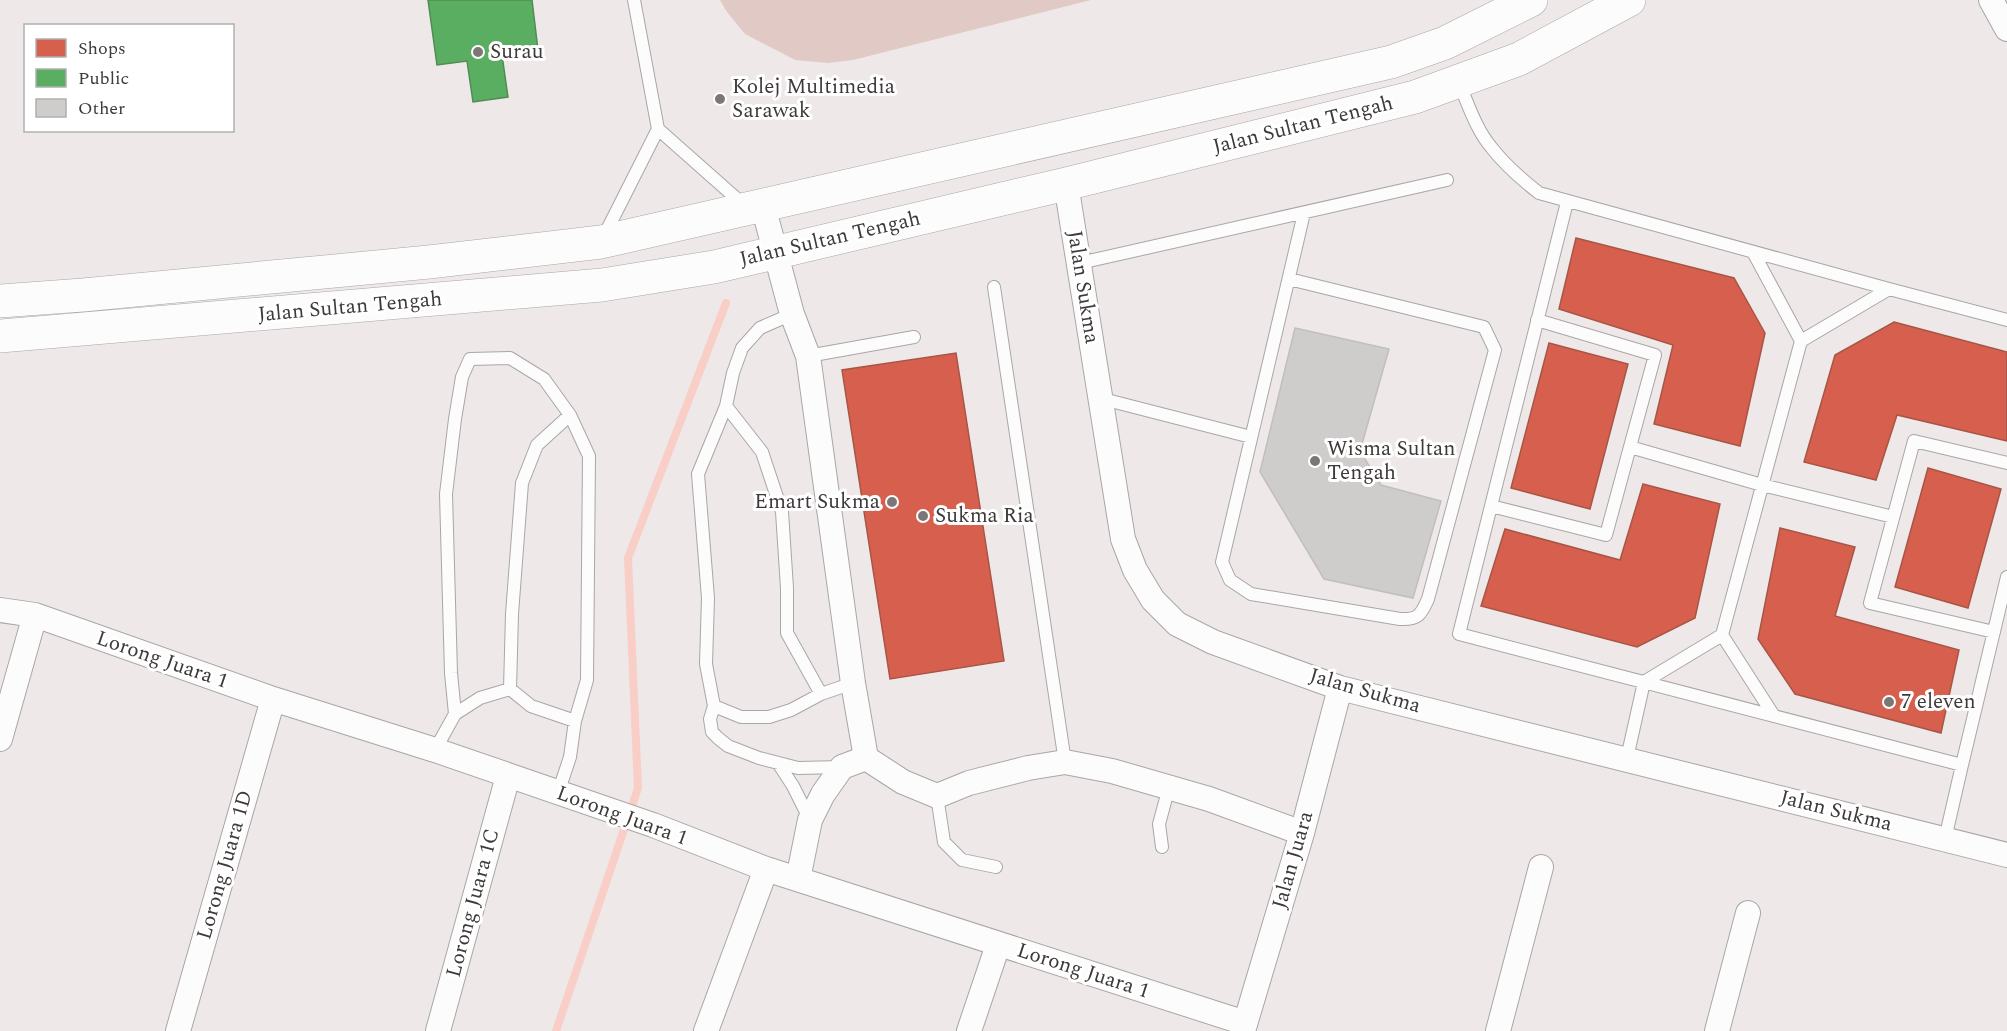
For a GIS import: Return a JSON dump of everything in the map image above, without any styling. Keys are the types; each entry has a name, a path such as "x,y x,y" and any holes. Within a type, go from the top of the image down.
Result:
{"main road":[{"name":"Jalan Sultan Tengah","path":"0,301 417,264 601,242 1391,62 1445,43 1531,0"},
{"name":"Jalan Sultan Tengah","path":"0,336 602,285 714,267 1066,184 1415,97 1519,59 1629,0"}],"street":[{"path":"1991,0 2007,29"},
{"name":"Jalan Sukma","path":"1066,184 1123,540 1135,570 1153,600 1177,624 1213,642 1341,688 2007,855"},
{"path":"755,207 776,251 792,314 808,356 853,683 866,758 903,782 937,796 969,783 1028,768 1065,762 1112,771 1209,799 1302,833"},
{"name":"Lorong Juara 1","path":"0,610 34,615 273,699 435,750 653,825 766,869 1244,1027"},
{"path":"0,739 34,615"},
{"name":"Jalan Juara","path":"1244,1027 1302,833 1341,688"},
{"name":"Lorong Juara 1D","path":"178,1031 273,699"},
{"path":"798,879 810,820 823,794 842,766 866,758"},
{"name":"Lorong Juara 1C","path":"438,1031 508,776"},
{"path":"1498,1031 1542,867"},
{"path":"706,1031 766,869"},
{"path":"1717,1031 1749,913"},
{"path":"969,1031 998,945"}],"lane":[{"path":"601,242 658,129 634,0"},
{"path":"1458,82 1489,146 1513,172 1539,193 2007,320"},
{"path":"658,129 755,207"},
{"path":"1080,263 1447,180"},
{"path":"1567,201 1459,634 1962,765"},
{"path":"1289,279 1484,327 1495,350 1428,599 1422,613 1412,620 1400,620 1251,594 1230,580 1222,562 1304,213"},
{"path":"1627,758 1644,682 1722,635 1801,340 1753,252"},
{"path":"994,287 1065,762"},
{"path":"1801,340 1889,289"},
{"path":"792,314 760,328 742,348 733,373 726,406 698,474 708,598 706,663 714,706 710,719 712,732 728,746 798,768 842,766"},
{"path":"1491,506 1606,535 1655,355 1537,320"},
{"path":"808,356 914,337"},
{"path":"455,714 451,673 446,494 455,419 462,376 470,359 510,358 544,379 570,415 590,456 587,680 575,721 570,757 558,793"},
{"path":"1099,398 1251,437"},
{"path":"726,406 762,452 782,512 787,588 787,633 821,694"},
{"path":"510,689 512,614 522,483 537,445 570,415"},
{"path":"1994,632 1870,603 1914,441 2007,463"},
{"path":"1630,447 1762,485 1893,517"},
{"path":"1945,839 2007,577"},
{"path":"1722,635 1774,716"},
{"path":"714,706 741,717 769,717 791,710 821,694 853,683"},
{"path":"435,750 455,714 480,698 510,689"},
{"path":"510,689 531,706 575,721"},
{"path":"778,763 794,786 810,820"},
{"path":"1162,847 1159,824 1169,788"},
{"path":"937,796 944,842 962,860 996,867"}],"shaded area":[{"path":"720,0 1091,0 853,60 828,63 795,60 745,34"}],"building: Shops":[{"path":"1576,238 1734,278 1765,333 1740,446 1654,424 1673,345 1559,309"},
{"path":"1894,322 2007,352 2007,441 1897,415 1876,480 1804,462 1835,355"},
{"path":"1549,343 1628,364 1590,509 1511,488"},
{"name":"Sukma Ria","path":"956,353 1004,661 890,679 842,370"},
{"path":"1928,468 2001,489 1968,608 1895,587"},
{"path":"1643,484 1720,504 1695,618 1637,647 1481,606 1505,529 1620,560"},
{"path":"1780,528 1855,547 1835,616 1959,650 1941,733 1795,694 1758,639"}],"building: Public":[{"name":"Surau","path":"428,0 532,0 538,50 502,55 508,97 473,102 467,61 437,65"}],"building: Other":[{"name":"Wisma Sultan Tengah","path":"1295,328 1389,349 1360,451 1381,485 1441,501 1413,598 1324,579 1260,472"}],"waterway":[{"path":"556,1031 638,788 628,558 726,303"}],"place":[{"name":"Surau","path":"478,52"},
{"name":"Kolej Multimedia Sarawak","path":"720,99"},
{"name":"Wisma Sultan Tengah","path":"1315,461"},
{"name":"Emart Sukma","path":"892,502"},
{"name":"Sukma Ria","path":"923,516"},
{"name":"7 eleven","path":"1889,702"}]}
